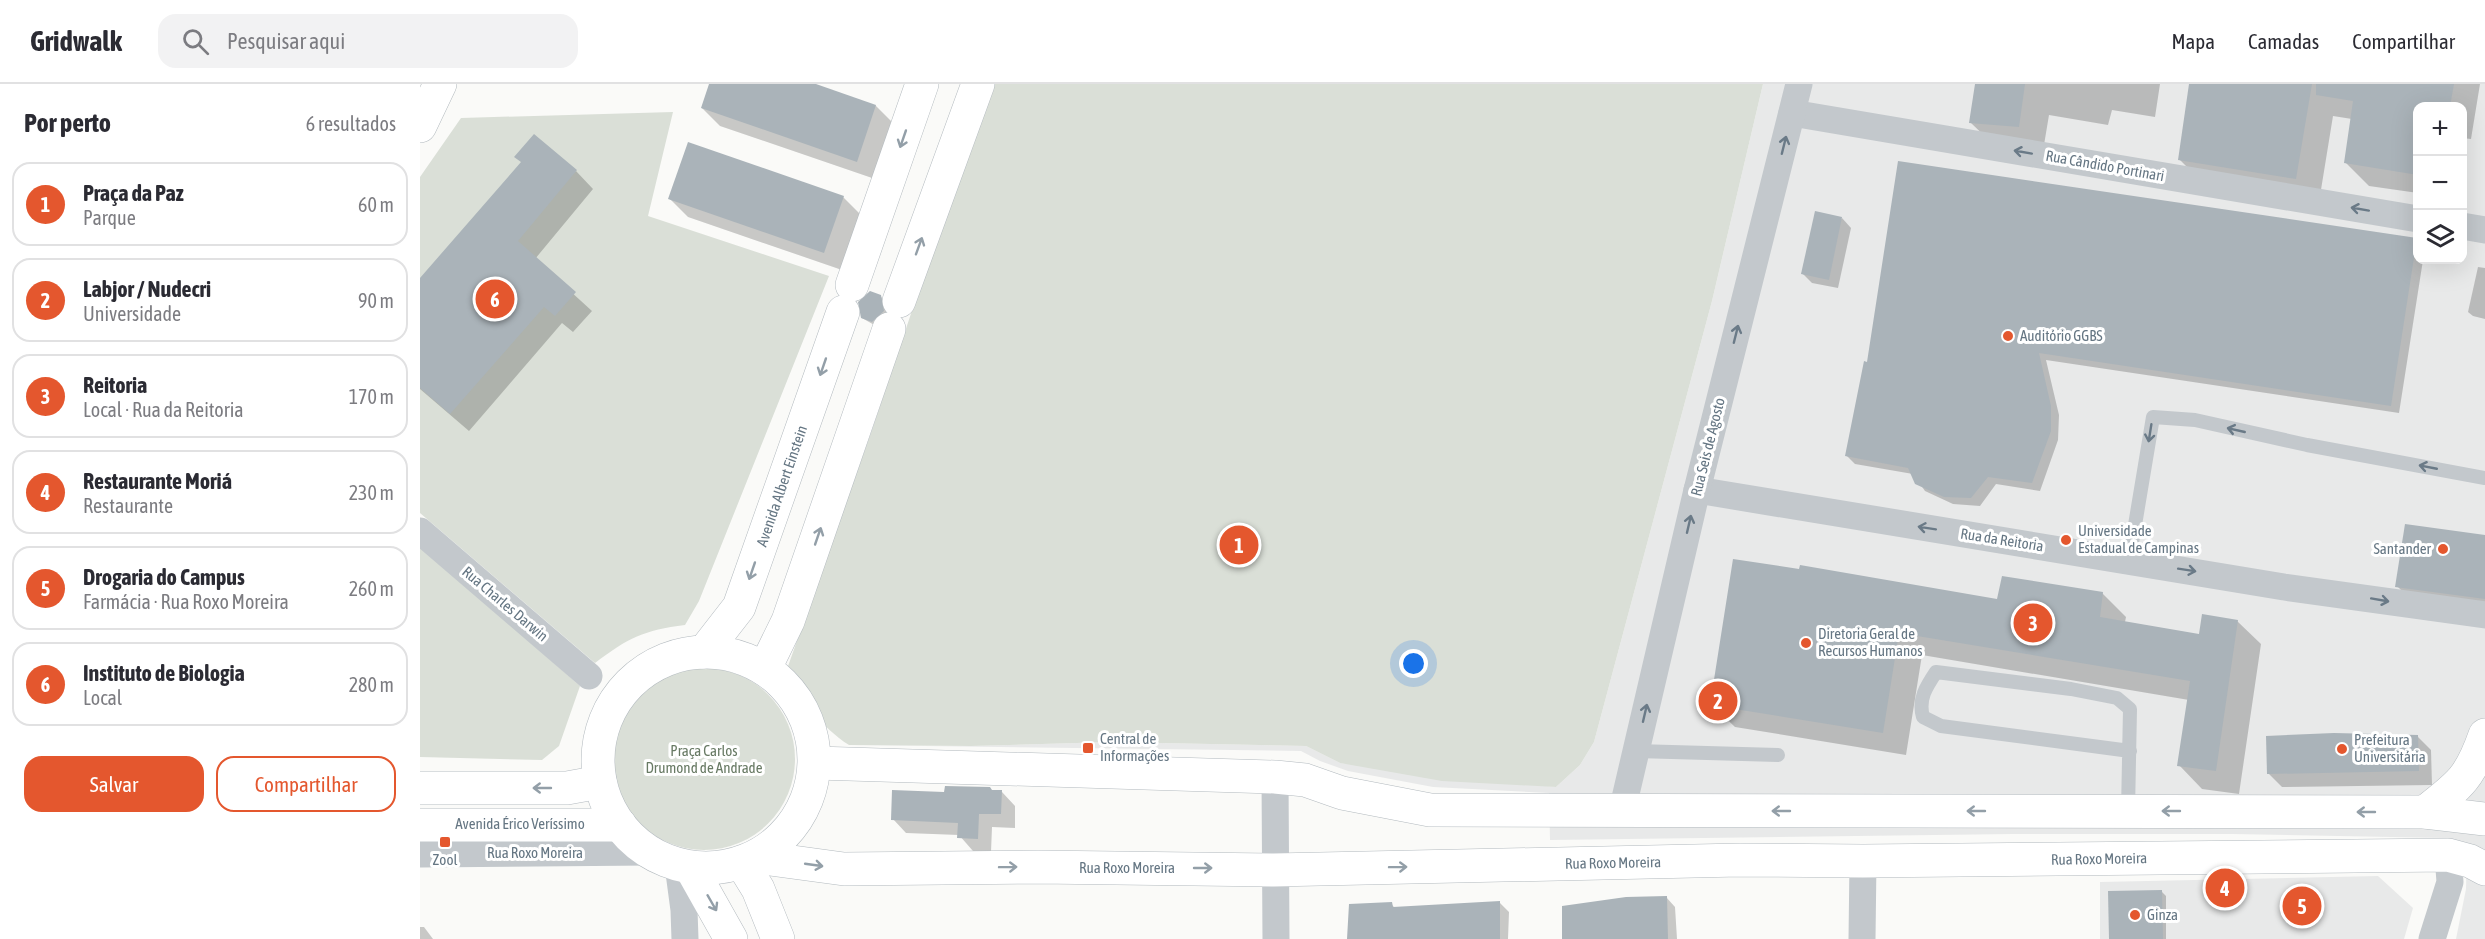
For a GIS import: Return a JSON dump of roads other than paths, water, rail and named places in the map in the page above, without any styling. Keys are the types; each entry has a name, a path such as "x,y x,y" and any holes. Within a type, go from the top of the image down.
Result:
{"main road":[{"path":"420,126 440,84"},
{"name":"Avenida Albert Einstein","path":"704,652 739,607 922,84"},
{"path":"765,668 788,621 974,85"},
{"path":"672,862 717,868 749,860 788,829 810,796 816,763 814,741 802,709 783,682 765,668 736,655 704,652 674,657 646,670 623,692 609,711 600,734 597,758 600,782 608,805 620,825 672,862 731,939"},
{"path":"2425,812 2462,783 2473,765 2485,735"},
{"path":"2485,759 2485,775"},
{"path":"816,763 1275,777 1305,780 1342,794 1430,810 2425,812 2485,819"},
{"path":"420,788 567,788 600,782"},
{"name":"Avenida Érico Veríssimo","path":"420,825 620,825"},
{"path":"749,860 778,939"},
{"name":"Rua Roxo Moreira","path":"749,860 844,869 1049,867 1274,870 1740,860 2468,862"}],"street":[{"name":"Rua Seis de Agosto","path":"1622,811 1697,490 1799,84"},
{"name":"Rua Cândido Portinari","path":"1792,113 2413,218"},
{"path":"2467,227 2485,230"},
{"name":"Rua da Reitoria","path":"1697,490 2129,561 2485,615"},
{"name":"Rua Charles Darwin","path":"420,531 589,676"},
{"path":"1275,777 1276,939"},
{"name":"Rua Roxo Moreira","path":"420,854 672,862"},
{"path":"1862,939 1863,861"},
{"path":"672,862 684,910 685,939"},
{"path":"2432,939 2450,882 2468,862"}],"lane":[{"path":"2129,561 2153,417 2195,420 2307,445 2485,478"},
{"path":"2128,811 2130,751 2130,709 2117,698 2071,689 1936,672 1924,690 1920,705 1923,717 1941,726 2130,751"},
{"path":"1636,750 1778,755"}],"place":[{"name":"Instituto de Biologia","path":"495,299"},
{"name":"Auditório GGBS","path":"2008,336"},
{"name":"Universidade Estadual de Campinas","path":"2066,540"},
{"name":"Praça da Paz","path":"1239,545"},
{"name":"Santander","path":"2443,549"},
{"name":"Reitoria","path":"2033,623"},
{"name":"Diretoria Geral de Recursos Humanos","path":"1806,643"},
{"name":"Labjor / Nudecri","path":"1718,701"},
{"name":"Central de Informações","path":"1088,748"},
{"name":"Prefeitura Universitária","path":"2342,749"},
{"name":"Zool","path":"445,842"},
{"name":"Restaurante Moriá","path":"2225,888"},
{"name":"Drogaria do Campus","path":"2302,906"},
{"name":"Ginza","path":"2135,915"}],"park label":[{"name":"Praça Carlos Drumond de Andrade","path":"704,760"}]}
